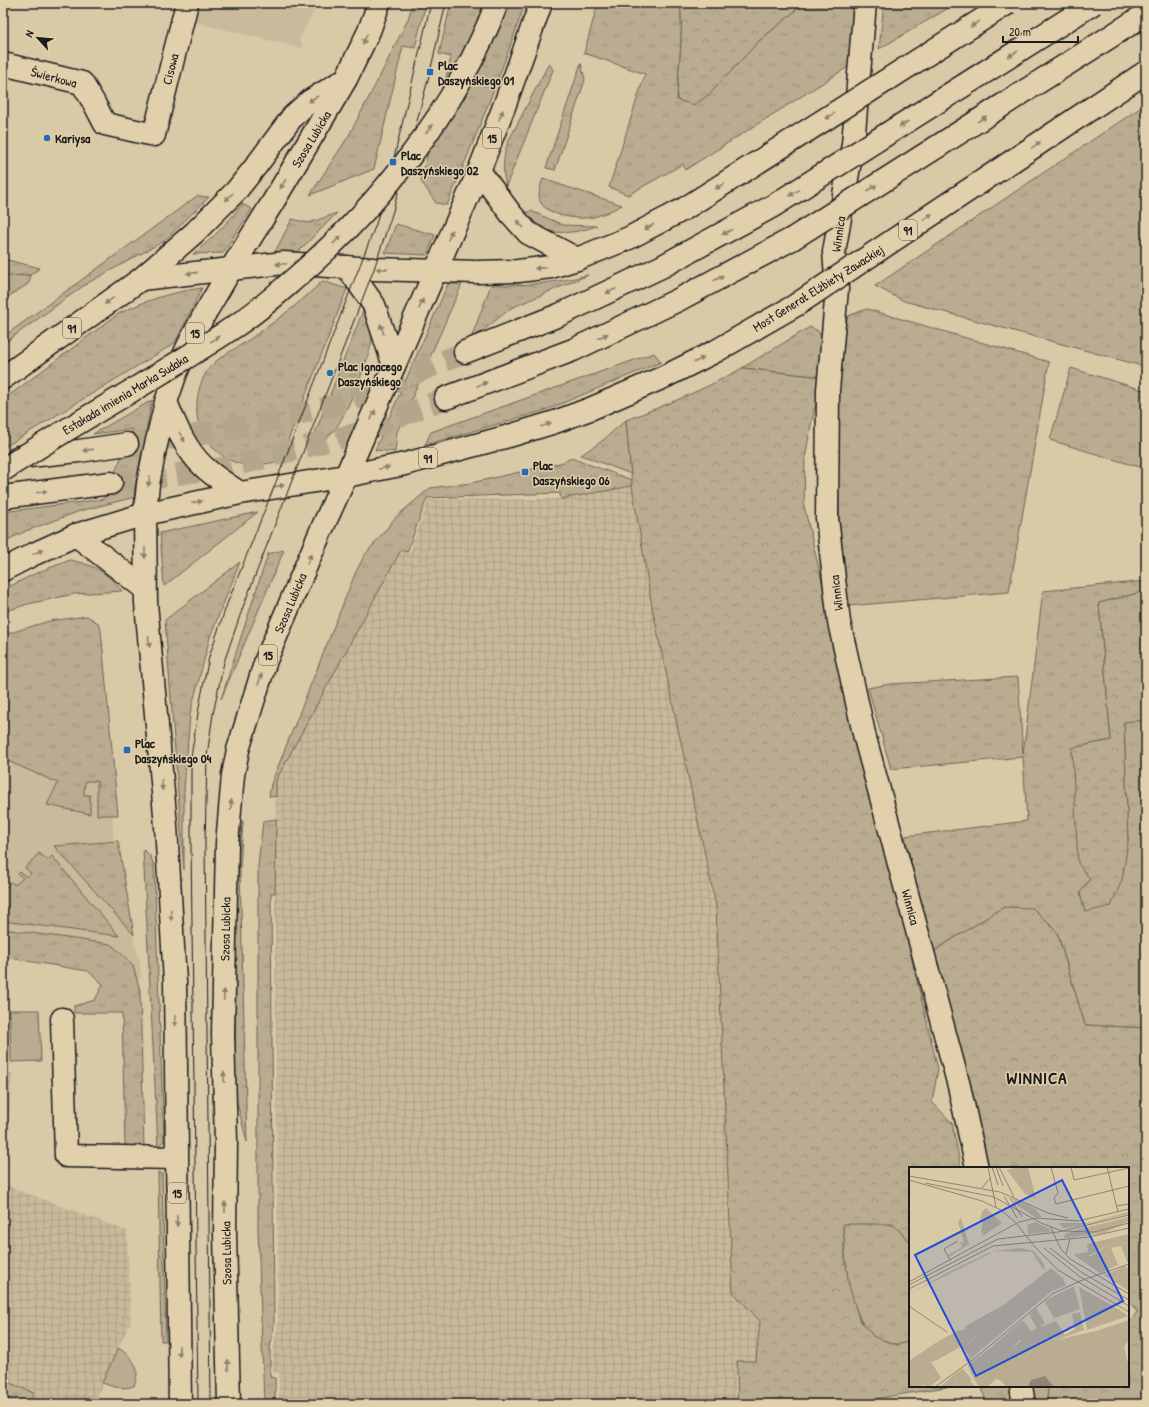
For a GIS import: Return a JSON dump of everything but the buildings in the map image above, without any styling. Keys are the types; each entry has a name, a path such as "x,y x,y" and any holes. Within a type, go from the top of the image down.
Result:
{"main road":[{"name":"Cisowa","path":"154,135 187,3"},
{"name":"Szosa Lubicka","path":"231,269 273,202 346,79 369,31 379,3"},
{"name":"Estakada imienia Marka Sudaka","path":"3,470 239,324 312,264 353,224 384,189 416,148 444,107 466,68 482,38 497,3"},
{"name":"15","path":"346,476 479,171 541,3"},
{"name":"Winnica","path":"865,3 853,144 834,252 837,289 828,390 827,518 839,622 865,738 959,1086 977,1167"},
{"name":"91","path":"3,378 141,279 284,263 477,272 551,267 577,259 629,238 684,209 1008,3"},
{"path":"465,352 559,315 662,267 773,206 1094,3"},
{"path":"446,398 573,350 678,300 792,239 1146,14"},
{"name":"Świerkowa","path":"3,64 82,83 105,124 154,135"},
{"name":"Most Generał Elżbiety Zawackiej","path":"346,476 406,464 555,422 583,412 664,377 716,351 796,305 1146,72"},
{"path":"141,279 194,233 236,190 256,166 288,122 299,110 310,101 346,79"},
{"path":"479,171 510,214 528,233 577,259"},
{"path":"348,267 374,305 394,366"},
{"name":"15","path":"180,1404 174,982 166,826 145,589 145,514 148,484 166,402 189,344 231,269"},
{"path":"166,402 184,442 201,464 222,481 240,492"},
{"path":"3,458 79,451 127,444"},
{"name":"Szosa Lubicka","path":"229,1404 226,1142 223,1034 227,844 234,775 247,721 266,660 346,476"},
{"name":"91","path":"3,570 76,535 145,514 240,492 346,476"},
{"path":"3,497 111,483"},
{"path":"76,535 145,589"},
{"path":"62,1019 66,1156 176,1158"},
{"path":"1021,1387 1024,1404"}],"shaded area":[{"path":"193,3 318,3 299,40 302,45 301,48 189,21"},
{"path":"632,486 652,607 716,906 733,1292 760,1321 756,1361 737,1361 738,1404 279,1404 279,1372 273,1372 273,1352 278,1324 275,897 276,780 401,550 410,552 428,500 557,499"},
{"path":"3,742 109,769 116,874 140,962 141,979 3,957"},
{"path":"3,1070 12,1073 5,1185 127,1231 131,1321 103,1381 95,1404 3,1404"}],"green space":[{"path":"413,3 426,3 415,48 403,46 374,169 310,195 348,137 408,19"},
{"path":"451,3 525,3 488,105 447,205 436,203 421,181 451,57 439,54"},
{"path":"598,3 680,3 681,39 677,100 759,41 793,13 801,3 856,3 851,65 685,170 683,164 628,195 609,187 645,74 584,53"},
{"path":"680,3 801,3 793,13 759,41 710,94 694,105 677,100 681,40"},
{"path":"884,3 957,3 879,49"},
{"path":"549,63 553,70 506,186 504,164 508,142"},
{"path":"581,63 585,80 555,170 546,168"},
{"path":"1146,104 1146,367 904,301 875,286"},
{"path":"543,179 622,205 608,212 588,218 573,218 551,212 541,203 539,197 539,191"},
{"path":"197,196 209,197 164,241 86,284 3,344 3,337"},
{"path":"242,204 252,209 223,253 193,254 207,243"},
{"path":"531,211 563,225 597,226 583,230 556,232 542,228 521,214"},
{"path":"337,213 298,252 275,252 292,219 309,223"},
{"path":"396,224 435,235 427,255 385,253"},
{"path":"3,259 40,268 30,275 3,276"},
{"path":"30,275 28,284 3,300 3,276"},
{"path":"588,275 511,308 470,341 491,285 540,283"},
{"path":"322,281 347,289 280,461 259,465 234,462 219,453 210,445 199,427 197,404 198,393 202,382 213,364 289,310"},
{"path":"448,284 462,284 397,432 395,452 375,450"},
{"path":"202,288 175,343 3,448 3,400 118,314 159,297"},
{"path":"364,308 371,325 372,337 368,356 358,384 336,428 323,441 308,451"},
{"path":"867,309 1049,362 1009,592 848,606 839,518 839,348 848,316"},
{"path":"810,327 818,331 823,341 822,377 742,368"},
{"path":"654,353 661,362 546,410 425,445 431,432"},
{"path":"742,368 822,377 805,458 804,506 938,1069 932,1102 952,1123 961,1167 909,1167 909,1241 893,1224 843,1224 845,1258 849,1285 859,1319 874,1337 898,1345 909,1341 909,1387 946,1387 874,1399 874,1404 738,1404 737,1361 756,1361 760,1321 733,1292 716,906 652,607 632,486 626,420 685,397"},
{"path":"1071,368 1146,391 1146,469 1050,440"},
{"path":"152,400 134,492 135,497 80,511 26,531 3,542 3,512 104,499 133,429 93,434"},
{"path":"626,420 631,474 581,455 602,441"},
{"path":"571,458 632,480 632,486 561,499 560,493 427,498 407,552 401,550 276,780 276,797 269,796 271,784 355,574 364,556 396,517 430,488 471,483 564,462"},
{"path":"258,512 164,586 160,533"},
{"path":"284,550 221,699 268,554"},
{"path":"70,560 86,564 99,570 111,579 122,591 74,594 28,604 3,612 3,590 34,574"},
{"path":"240,562 210,637 190,714 184,790 184,870 165,620"},
{"path":"1146,581 1146,591 1099,603 1111,740 1072,748 1128,842 1124,721 1146,720 1146,1028 1085,1025 1057,932 1004,907 932,952 905,836 1027,821 1023,757 891,769 868,688 890,684 1018,677 1023,754 1043,591"},
{"path":"1146,591 1146,720 1124,722 1128,842 1122,880 1111,906 1085,912 1080,893 1090,879 1078,863 1072,748 1111,740 1099,603"},
{"path":"87,616 98,623 101,630 118,815 97,815 97,781 85,781 84,795 90,795 90,814 47,805 58,783 3,759 3,635 49,621"},
{"path":"276,819 275,893 271,893 274,1325 270,1349 270,1377 275,1378 275,1404 264,1404 258,1229 258,865 263,821"},
{"path":"243,821 240,869 247,1142 235,1095 236,869"},
{"path":"118,841 134,935 54,846"},
{"path":"143,849 150,856 154,865 164,1141 158,1146"},
{"path":"39,853 48,860 52,856 119,936 3,921 3,890 11,882 15,885 23,878 18,874 20,872 27,877 31,873 25,868"},
{"path":"1004,907 1033,908 1057,932 1085,1025 1146,1028 1146,1404 1047,1404 1048,1387 1129,1387 1129,1324 1137,1312 1129,1300 1129,1167 986,1167 932,952"},
{"path":"3,929 110,944 133,966 140,990 144,1148 125,1148 122,1013 74,1013 74,1006 95,1000 103,984 88,971 3,957"},
{"path":"10,1010 39,1010 41,1061 11,1062"},
{"path":"158,1172 162,1174 166,1341 161,1341"},
{"path":"843,1223 893,1224 909,1241 909,1341 897,1344 876,1339 864,1326 852,1299 846,1267"},
{"path":"118,1348 128,1355 137,1369 134,1386 122,1388 102,1383"},
{"path":"3,1380 34,1393 29,1404 3,1404"},
{"path":"982,1387 1015,1387 1011,1404 986,1404"},
{"path":"1032,1387 1048,1387 1047,1404 1036,1404"}],"tunnel":[{"path":"127,444 224,431 345,403 465,352"},
{"path":"111,483 229,467 355,434 446,398"}],"tram line":[{"path":"198,1404 191,757 199,707 209,657 227,604 376,224 393,162 431,3"},
{"path":"211,1404 205,844 207,756 213,714 224,662 243,607 374,269 393,211 430,72 446,3"}],"place":[{"name":"Plac Daszyńskiego 01","path":"430,72"},
{"name":"Kariysa","path":"47,138"},
{"name":"Plac Daszyńskiego 02","path":"393,162"},
{"name":"Plac Ignacego Daszyńskiego","path":"330,373"},
{"name":"Plac Daszyńskiego 06","path":"525,472"},
{"name":"Plac Daszyńskiego 04","path":"127,750"}],"district":[{"name":"WINNICA","path":"1037,1077"}]}
